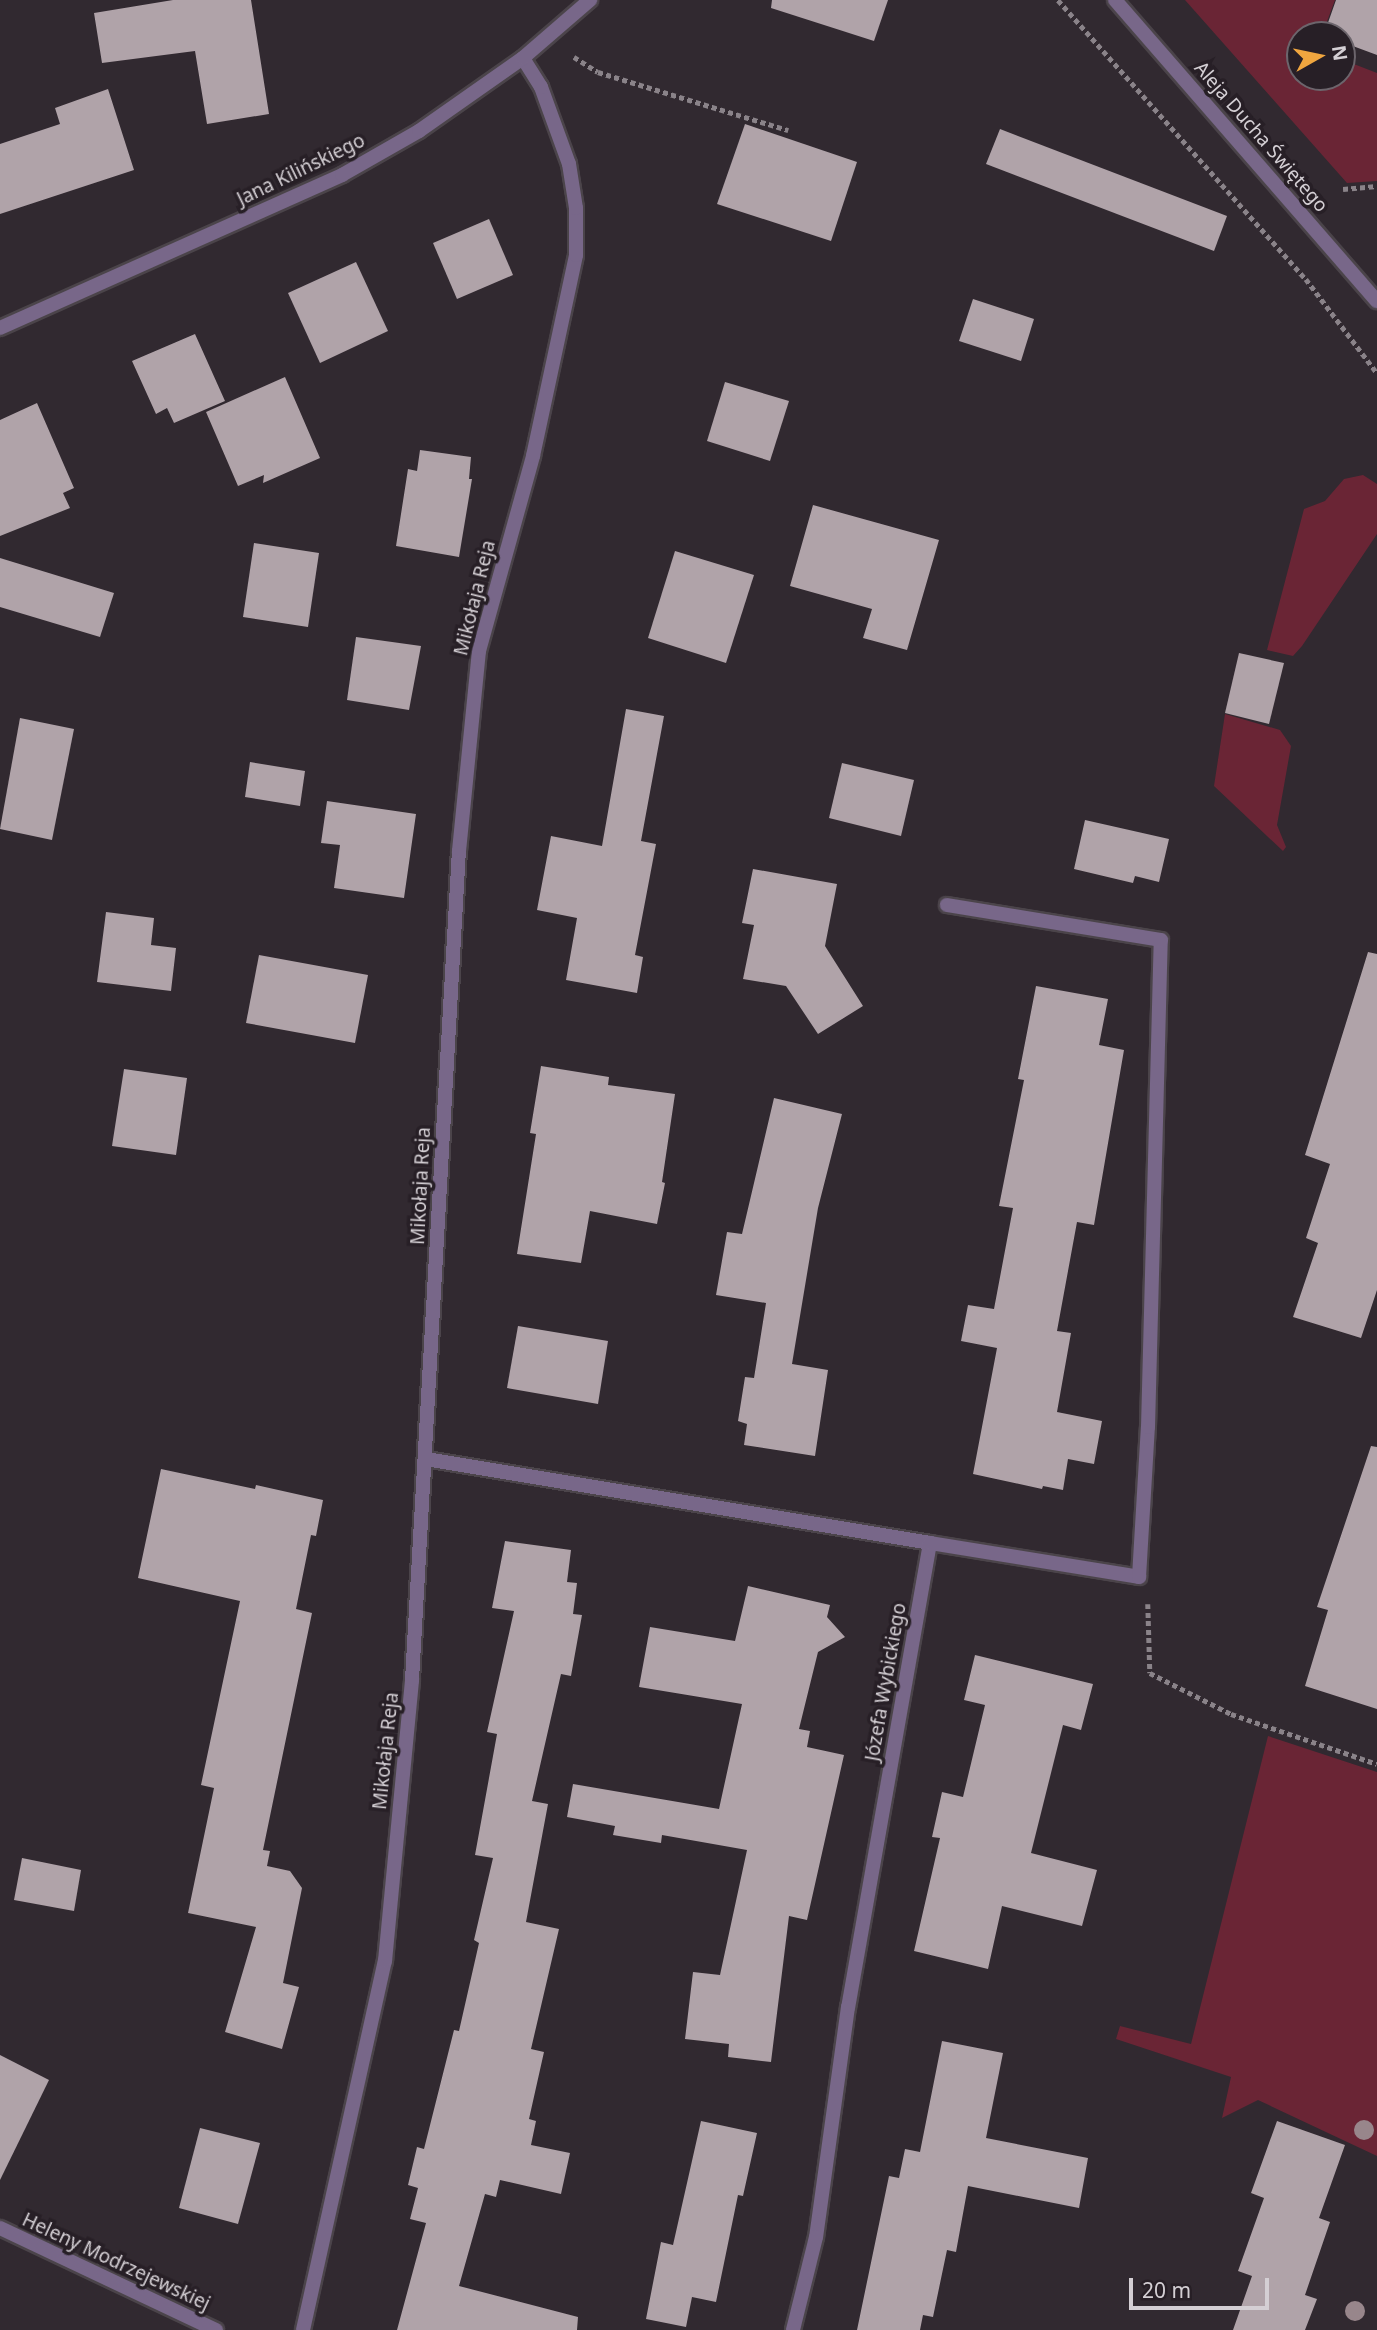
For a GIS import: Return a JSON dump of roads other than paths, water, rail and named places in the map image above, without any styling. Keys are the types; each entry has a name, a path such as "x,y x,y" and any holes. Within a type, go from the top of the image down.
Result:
{"street":[{"name":"Jana Kilińskiego","path":"0,328 342,175 419,131 523,58 590,0"},
{"name":"Aleja Ducha Świętego","path":"1115,0 1377,301"},
{"name":"Mikołaja Reja","path":"303,2330 385,1961 412,1679 459,850 479,651 533,456 576,255 576,208 569,163 541,87 523,58"},
{"path":"426,1459 1139,1577 1149,1427 1161,940 947,905"},
{"name":"Józefa Wybickiego","path":"793,2330 816,2237 848,2007 930,1543"},
{"name":"Heleny Modrzejewskiej","path":"0,2228 216,2330"}]}
